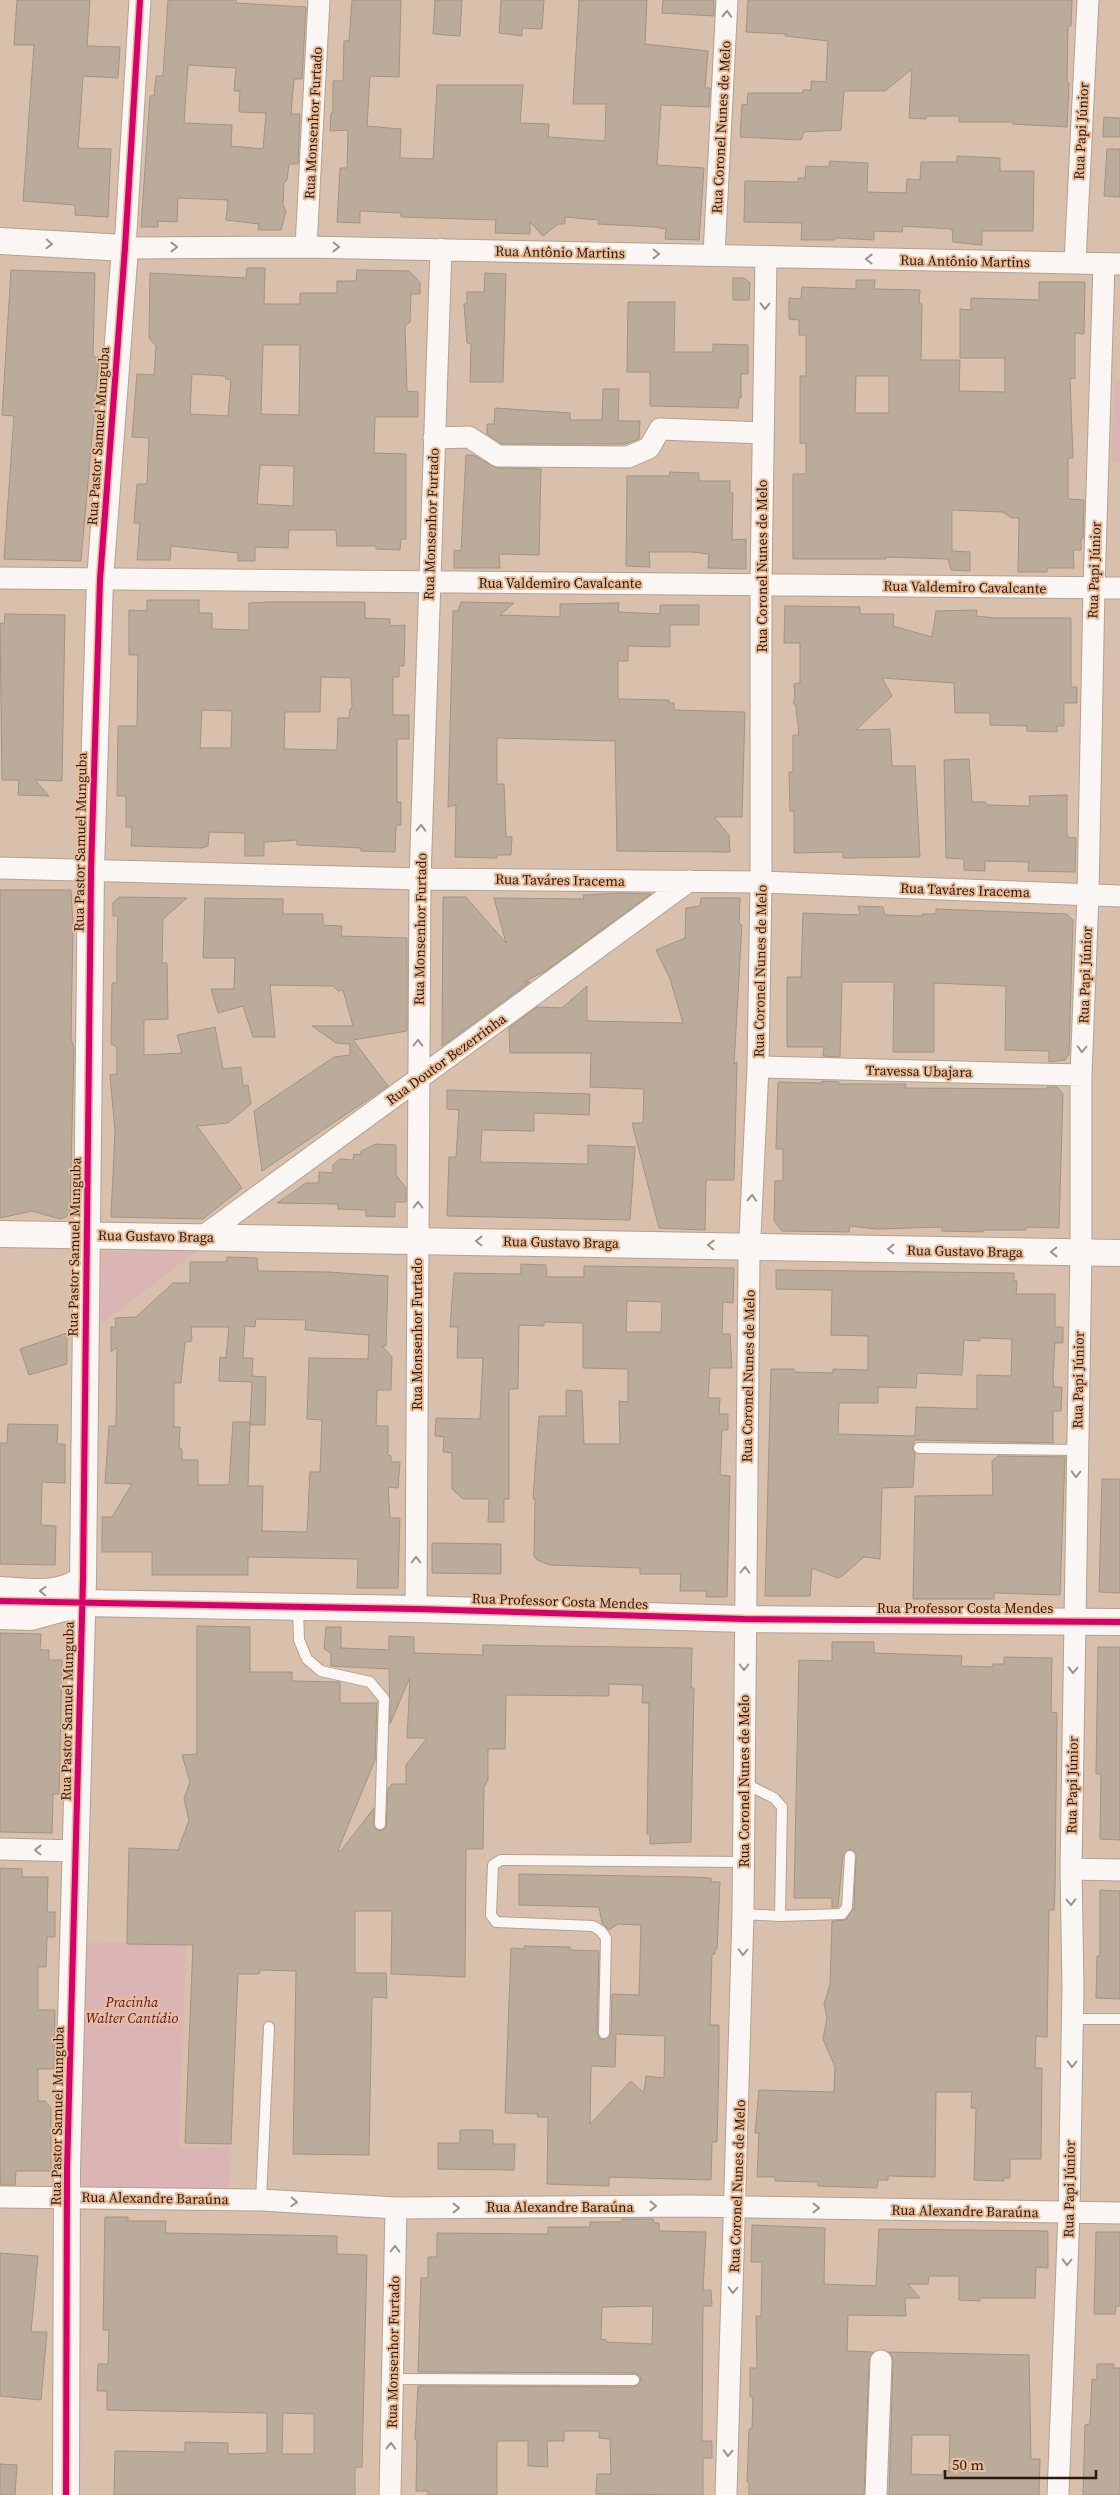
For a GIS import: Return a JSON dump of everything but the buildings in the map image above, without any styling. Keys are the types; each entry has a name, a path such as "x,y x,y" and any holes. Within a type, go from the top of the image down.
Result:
{"street":[{"name":"Rua Pastor Samuel Munguba","path":"66,2495 68,2197 82,1591 91,871 100,580 125,248 140,0"},
{"name":"Rua Monsenhor Furtado","path":"306,247 319,0"},
{"name":"Rua Coronel Nunes de Melo","path":"714,255 727,0"},
{"name":"Rua Papi Júnior","path":"1075,262 1088,0"},
{"name":"Rua Antônio Martins","path":"0,241 125,248 306,247 441,249 1112,264"},
{"name":"Rua Monsenhor Furtado","path":"416,1609 420,879 441,249"},
{"name":"Rua Coronel Nunes de Melo","path":"726,2495 744,1914 744,1619 750,1246 758,1067 761,882 761,584 766,257"},
{"name":"Rua Papi Júnior","path":"1058,2495 1069,2213 1073,2018 1071,1869 1081,1252 1081,1075 1088,896 1094,588 1112,264"},
{"path":"434,438 469,437 498,456 628,457 651,446 660,430 763,433"},
{"name":"Rua Valdemiro Cavalcante","path":"0,578 1120,588"},
{"name":"Rua Taváres Iracema","path":"0,868 420,879 761,882 1120,896"},
{"name":"Rua Doutor Bezerrinha","path":"202,1237 689,881"},
{"name":"Travessa Ubajara","path":"758,1067 1081,1075"},
{"name":"Rua Gustavo Braga","path":"0,1234 1120,1253"},
{"path":"0,1590 58,1592 72,1588 82,1591"},
{"name":"Rua Professor Costa Mendes","path":"0,1616 31,1616 82,1591 298,1606 744,1619 1120,1622"},
{"path":"0,1850 76,1851"},
{"path":"1071,1869 1120,1870"},
{"name":"Rua Alexandre Baraúna","path":"0,2197 261,2200 396,2208 736,2206 1120,2213"},
{"name":"Rua Monsenhor Furtado","path":"390,2495 396,2208"},
{"path":"876,2495 881,2361"}],"lane":[{"path":"919,1448 1077,1450"},
{"path":"298,1606 299,1640 307,1658 322,1671 370,1682 384,1699 380,1824"},
{"path":"744,1783 774,1798 782,1807 780,1916"},
{"path":"744,1914 780,1916 842,1914 847,1907 850,1856"},
{"path":"604,2033 606,1938 604,1934 593,1926 496,1922 491,1915 493,1865 501,1860 744,1862"},
{"path":"1073,2018 1120,2019"},
{"path":"261,2200 269,2027"},
{"path":"392,2379 634,2380"}],"green space":[{"path":"1115,381 1120,381 1120,462 1111,462"},
{"path":"201,1248 101,1324 102,1252"},
{"name":"Pracinha Walter Cantídio","path":"83,1942 186,1945 179,2147 231,2147 229,2190 75,2187"}],"cycle path":[{"path":"66,2495 67,2170 83,1579 91,871 100,580 125,248 140,0"},
{"path":"0,1601 416,1609 744,1619 1120,1622"}]}
